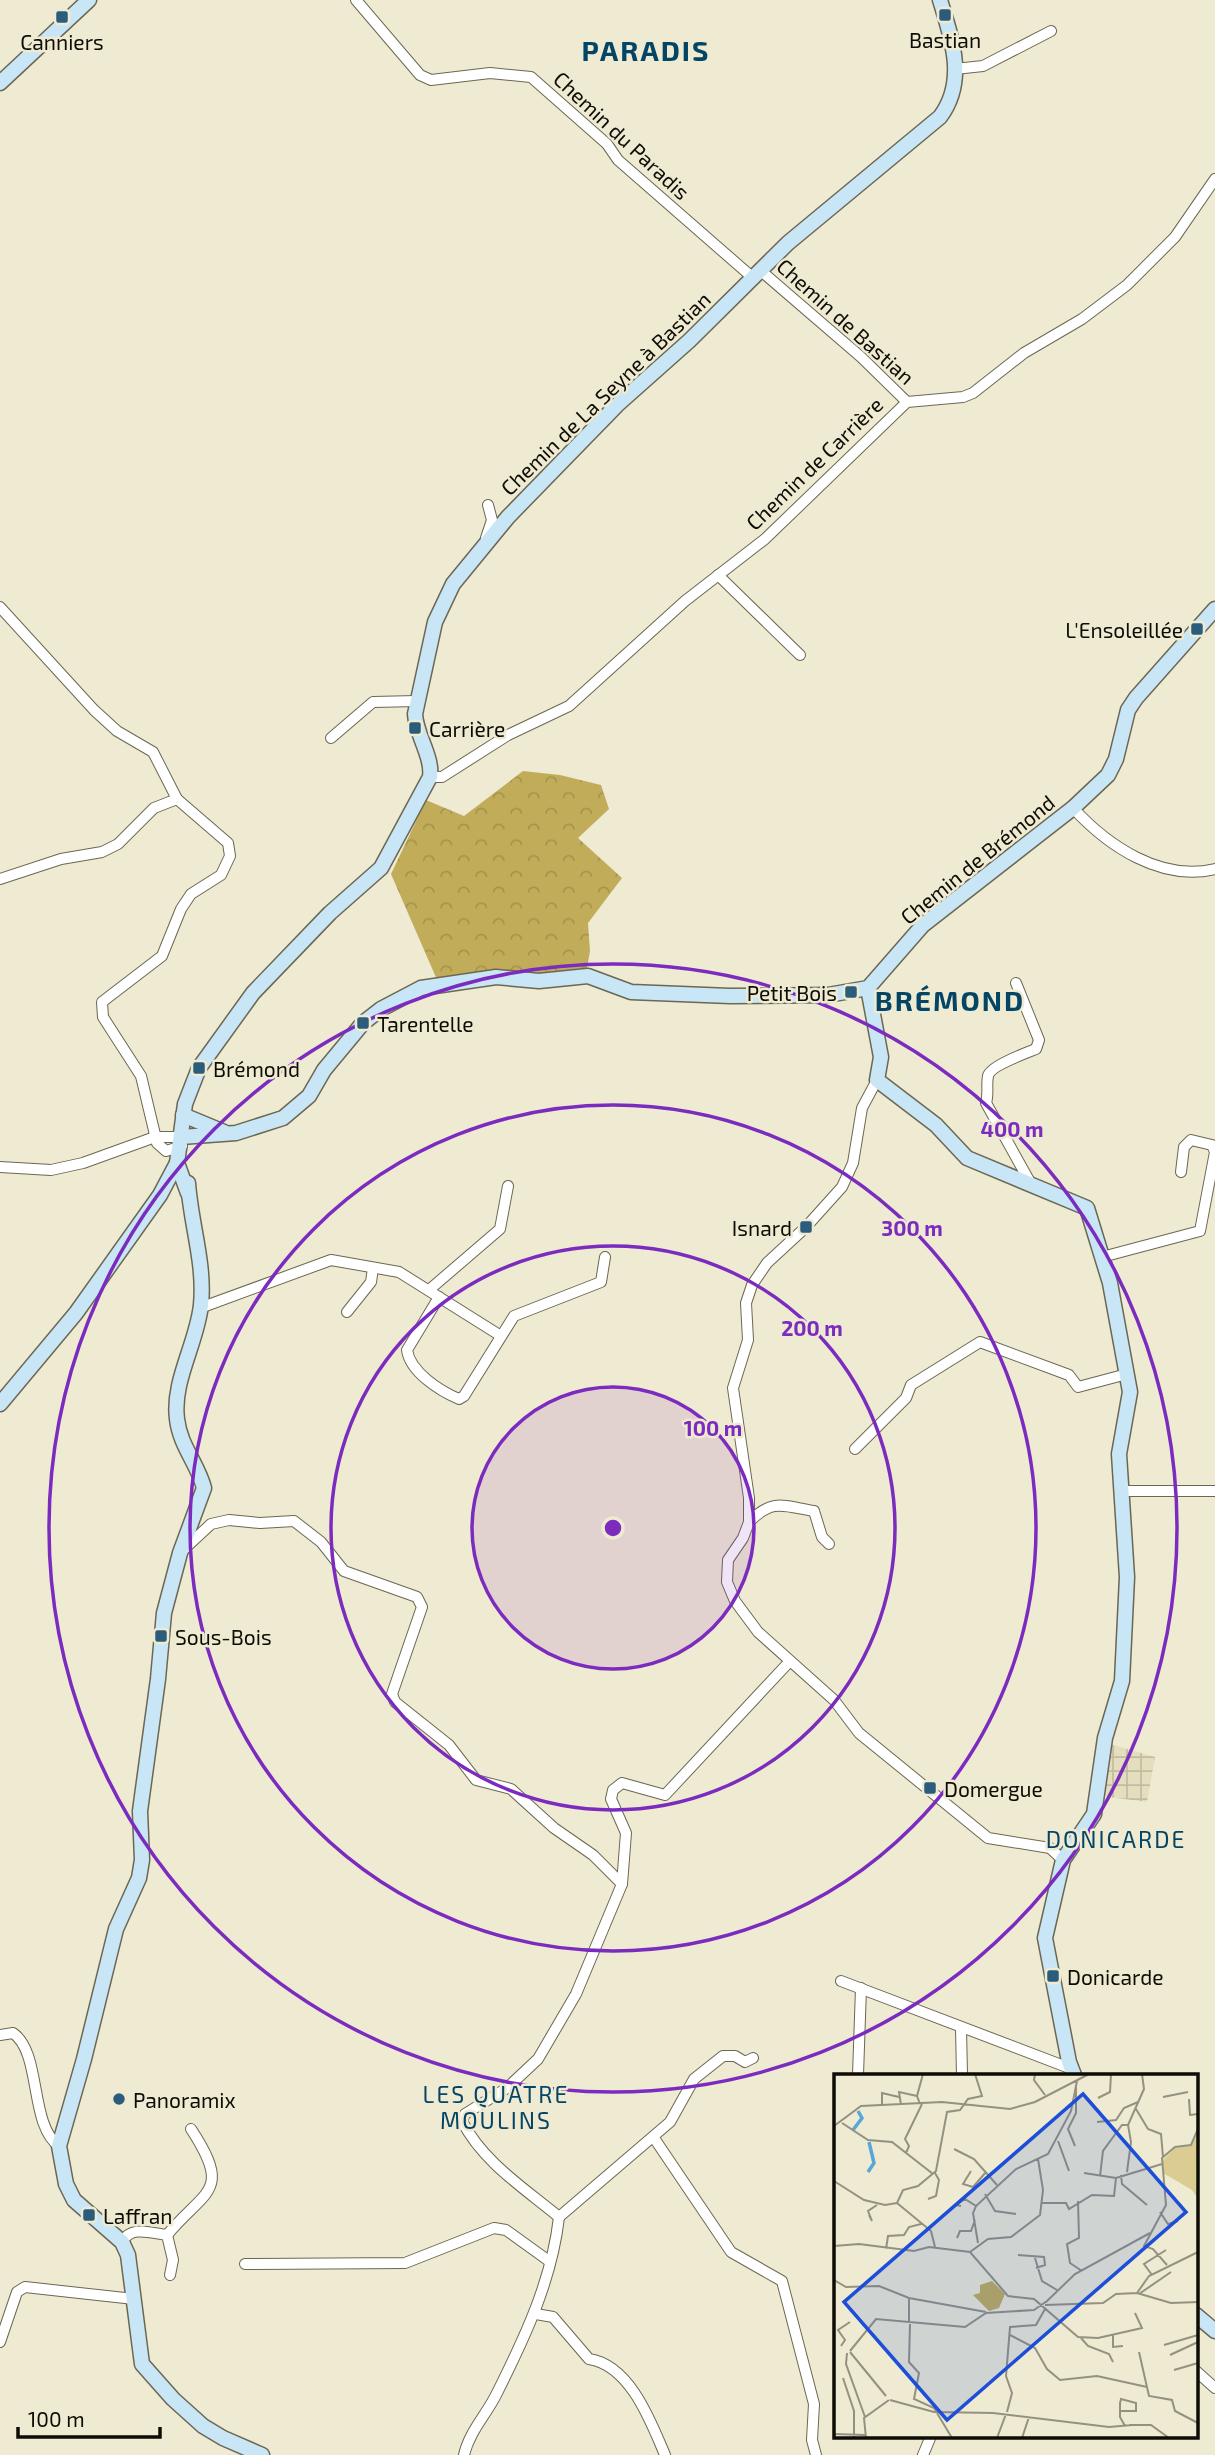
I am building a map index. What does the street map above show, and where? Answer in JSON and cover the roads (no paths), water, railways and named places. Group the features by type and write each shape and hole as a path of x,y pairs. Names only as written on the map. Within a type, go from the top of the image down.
{"street":[{"path":"0,83 79,0"},
{"path":"42,41 89,0"},
{"name":"Chemin du Paradis","path":"356,0 420,75 431,80 490,73 531,77 607,144 618,160 756,273"},
{"name":"Chemin de La Seyne à Bastian","path":"430,777 430,765 415,728 417,701 435,622 453,584 508,517 617,405 689,341 756,273 824,211 940,117 951,99 955,69 953,45 940,0"},
{"path":"955,69 983,66 1051,31"},
{"name":"Chemin de Carrière","path":"430,777 442,777 508,735 569,706 718,575 765,539 907,402 963,397 973,393 1024,353 1082,319 1127,285 1175,237 1215,179"},
{"name":"Chemin de Bastian","path":"756,273 861,357 907,402"},
{"path":"481,548 491,526 488,505 508,517"},
{"path":"718,575 800,655"},
{"path":"0,607 94,710 117,731 153,752 177,799 228,843 230,856 221,875 191,894 162,956 102,1003 103,1017 141,1076 155,1137 181,1157"},
{"name":"Chemin de Brémond","path":"868,988 923,925 1073,808 1113,768 1128,710 1215,609"},
{"path":"331,738 373,702 417,701"},
{"path":"262,2455 222,2438 203,2426 147,2373 139,2354 130,2261 122,2242 74,2200 66,2184 59,2146 88,2047 116,1928 139,1878 142,1860 140,1811 164,1613 180,1553 204,1488 182,1444 176,1406 201,1308 200,1257 181,1157 183,1115 199,1068 235,1016 330,913 381,868 430,777"},
{"path":"0,879 61,859 102,852 118,844 154,808 177,799"},
{"path":"1073,808 1109,842 1127,854 1186,872 1215,869"},
{"path":"0,1404 69,1322 160,1195 181,1157 236,1133 283,1118 300,1105 324,1070 363,1023 381,1009 421,988 496,977 539,981 588,976 631,992 765,998 828,995 868,988 881,1057 877,1080 862,1108 853,1163 842,1186 806,1227 767,1263 751,1285 746,1303 748,1340 733,1388 749,1498 749,1522 743,1538 728,1560 727,1582 747,1620 834,1700 859,1733 984,1835 994,1840 1050,1848 1062,1860"},
{"path":"1016,983 1039,1040 1036,1049 992,1069 988,1076 990,1089 986,1103 1031,1185"},
{"path":"877,1080 936,1125 967,1158 1087,1208 1102,1257 1127,1374 1130,1392 1119,1454 1127,1577 1122,1681 1105,1738 1094,1814 1062,1860 1045,1945 1073,2072"},
{"path":"183,1115 213,1129 236,1133"},
{"path":"0,1167 51,1170 83,1163 155,1137"},
{"path":"1102,1257 1200,1231 1215,1152 1212,1144 1191,1140 1184,1147 1181,1172"},
{"path":"429,1290 500,1229 508,1186"},
{"path":"439,1297 407,1350 415,1369 458,1399 464,1396 514,1316 601,1282 605,1257"},
{"path":"201,1308 331,1260 399,1272 502,1336"},
{"path":"347,1312 371,1282 373,1268"},
{"path":"855,1449 906,1398 911,1385 980,1342 1069,1375 1078,1387 1127,1374"},
{"path":"1120,1491 1215,1491"},
{"path":"749,1522 764,1507 772,1504 814,1511 822,1537 830,1544"},
{"path":"180,1553 211,1524 229,1520 260,1523 294,1521 321,1542 344,1571 417,1597 422,1607 392,1694 396,1702 449,1745 476,1780 510,1789 554,1828 593,1855 622,1884"},
{"path":"559,2217 507,2175 473,2142 462,2121 465,2114 507,2088 538,2059 576,1994 622,1884 626,1833 611,1799 613,1790 622,1783 665,1796 790,1661"},
{"path":"841,1981 1073,2072"},
{"path":"858,2074 861,1989"},
{"path":"961,2028 962,2074"},
{"path":"0,2035 13,2033 23,2045 44,2122 52,2140 59,2146"},
{"path":"464,2455 470,2437 491,2405 536,2314 549,2261 556,2247 559,2217 621,2161 654,2138 670,2122 694,2079 723,2056 736,2056 745,2062 752,2058"},
{"path":"167,2235 207,2196 211,2180 212,2164 191,2129"},
{"path":"654,2138 731,2252 782,2281 814,2404 812,2440 816,2455"},
{"path":"245,2264 330,2266 405,2263 494,2228 506,2230 549,2261"},
{"path":"122,2242 126,2233 133,2231 167,2235"},
{"path":"167,2235 173,2260 170,2275"},
{"path":"0,2342 2,2327 17,2291 25,2287 134,2299"},
{"path":"536,2314 553,2317 589,2359 603,2361 649,2412 665,2455"},
{"path":"1198,2317 1215,2331"},
{"path":"1198,2373 1215,2388"},
{"path":"923,2455 930,2438"}],"place":[{"name":"Bastian","path":"945,15"},
{"name":"Canniers","path":"62,17"},
{"name":"L'Ensoleillée","path":"1197,629"},
{"name":"Carrière","path":"415,728"},
{"name":"Petit Bois","path":"851,992"},
{"name":"Tarentelle","path":"363,1023"},
{"name":"Brémond","path":"199,1068"},
{"name":"Isnard","path":"806,1227"},
{"name":"Sous-Bois","path":"161,1636"},
{"name":"Domergue","path":"930,1788"},
{"name":"Donicarde","path":"1053,1976"},
{"name":"Panoramix","path":"119,2099"},
{"name":"Laffran","path":"89,2215"}],"district":[{"name":"PARADIS","path":"646,50"},
{"name":"BRÉMOND","path":"950,1000"},
{"name":"DONICARDE","path":"1116,1839"},
{"name":"LES QUATRE MOULINS","path":"496,2107"}]}
